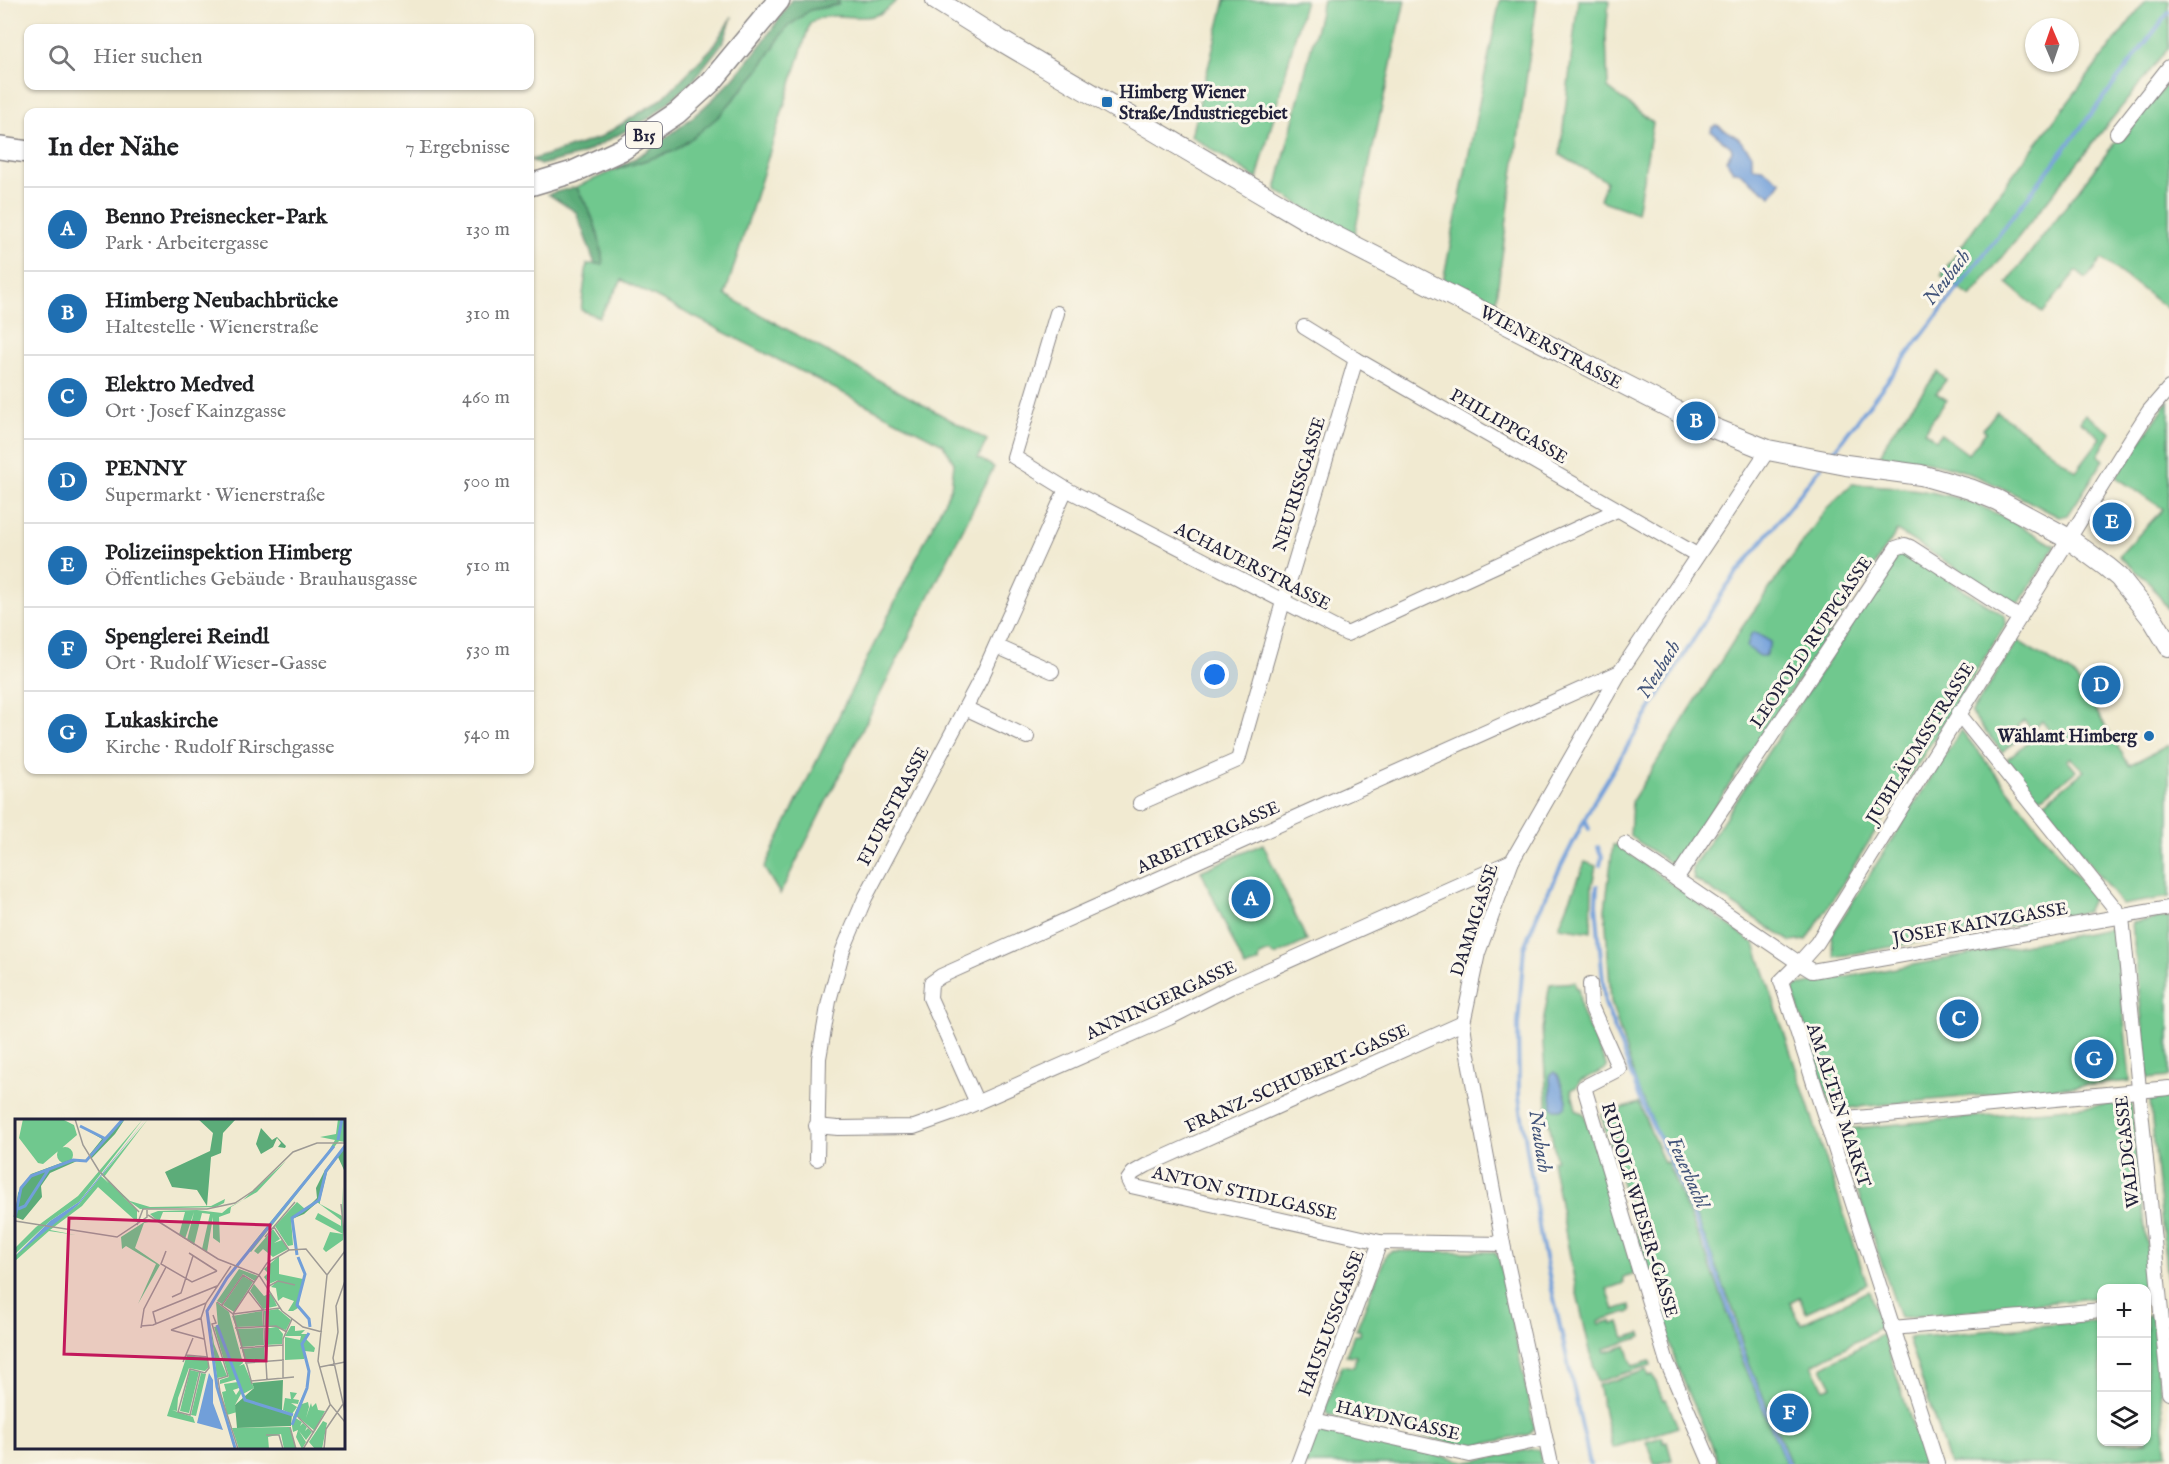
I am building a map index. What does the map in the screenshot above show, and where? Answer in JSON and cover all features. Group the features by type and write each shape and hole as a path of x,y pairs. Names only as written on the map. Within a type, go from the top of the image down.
{"main road":[{"name":"B15","path":"736,50 758,0"},
{"name":"B15","path":"534,184 573,172 632,143 677,113 711,81 778,0"},
{"path":"0,148 24,151"}],"street":[{"name":"WIENERSTRASSE","path":"936,0 999,40 1327,232 1695,421 1767,450 1846,465 1921,475 1970,489 1997,500 2069,539 2119,577 2154,621 2169,646"},
{"path":"2117,133 2169,67"},
{"name":"ACHAUERSTRASSE","path":"1057,313 1014,457 1066,489 1347,634 1617,510"},
{"name":"PHILIPPGASSE","path":"1304,327 1697,555"},
{"name":"NEURISSGASSE","path":"1140,803 1238,760 1356,359"},
{"name":"JUBILÄUMSSTRASSE","path":"1799,963 1817,943 1958,713 2149,411 2169,388"},
{"name":"DAMMGASSE","path":"1551,1464 1503,1244 1463,1023 1478,953 1512,861 1620,672 1767,450"},
{"name":"FLURSTRASSE","path":"817,1159 819,1058 829,1001 843,950 865,898 996,646 1066,489"},
{"name":"LEOPOLD RUPPGASSE","path":"1676,879 1896,548 1905,545 1910,547 2020,618"},
{"path":"996,646 1052,671"},
{"name":"ARBEITERGASSE","path":"977,1103 930,998 931,983 941,976 1620,672"},
{"path":"965,708 1027,736"},
{"path":"1958,713 2122,917"},
{"path":"1625,844 1799,963"},
{"name":"ANNINGERGASSE","path":"816,1126 914,1127 951,1114 1512,861"},
{"name":"JOSEF KAINZGASSE","path":"1799,963 1812,971 2169,908"},
{"name":"WALDGASSE","path":"2122,917 2169,1393"},
{"name":"AM ALTEN MARKT","path":"1799,963 1781,981 1937,1464"},
{"name":"RUDOLF WIESER-GASSE","path":"1590,984 1591,1006 1619,1069 1584,1087 1667,1362 1711,1464"},
{"name":"FRANZ-SCHUBERT-GASSE","path":"1146,1165 1463,1023"},
{"path":"1826,1120 2169,1088"},
{"name":"ANTON STIDLGASSE","path":"1146,1165 1133,1173 1128,1180 1131,1186 1380,1242"},
{"name":"HAUSLUSSGASSE","path":"1298,1464 1380,1242 1503,1244"},
{"path":"1892,1328 2097,1310"},
{"name":"HAYDNGASSE","path":"1314,1420 1469,1455 1545,1439"}],"green space":[{"path":"791,0 838,0 839,4 810,10 786,28 758,71 719,116 696,135 674,151 615,170 669,136 715,97 755,53"},
{"path":"838,0 897,0 885,11 874,16 827,16 810,23 725,295 987,440 978,458 994,467 780,894 764,868 951,488 954,463 943,444 622,280 599,317 581,310 587,264 603,264 594,223 576,187 615,170 674,151 719,116 758,71 786,28 810,10 838,5"},
{"path":"1225,0 1305,0 1257,179 1191,136"},
{"path":"1323,0 1405,0 1354,236 1276,190"},
{"path":"1500,0 1537,0 1495,307 1443,281"},
{"path":"1578,0 1609,0 1606,35 1608,88 1653,123 1637,213 1600,200 1606,181 1560,155"},
{"path":"2146,0 2169,0 2169,47 1971,297 1941,275 2001,190"},
{"path":"732,17 724,41 691,83 650,118 580,155 540,165 534,162 534,159 599,138 662,99 712,48"},
{"path":"2169,81 2169,310 2102,259 2086,279 2076,271 2043,313 2007,283 2120,136 2123,139"},
{"path":"576,187 594,224 603,264 595,264 576,212 548,194"},
{"path":"1938,372 1946,380 1936,393 1947,400 1924,431 1936,440 1941,434 1968,454 1986,432 1983,429 1997,411 2076,471 2101,438 2080,421 2085,414 2111,433 2098,455 2104,460 2068,515 2059,517 1963,471 1943,465 1880,455 1892,432"},
{"path":"2169,400 2169,611 2151,584 2119,556 2163,509 2116,477"},
{"path":"1852,484 1885,486 1949,496 2000,515 2055,546 2020,602 2012,603 1897,531 1679,861 1670,863 1630,836 1632,801 1743,626 1827,508"},
{"path":"1905,552 2005,616 2006,624 1807,940 1791,942 1694,879 1692,868 1898,554"},
{"path":"2018,641 2075,676 2129,765 2169,745 2169,897 2122,905 2043,804 2084,771 2071,758 2067,760 2076,771 2044,796 2037,798 2007,759 2044,732 2048,737 2052,734 2042,721 2032,729 2024,721 2018,726 2025,735 2002,752 1971,713"},
{"path":"1961,730 2093,897 2086,912 1835,957 1831,936"},
{"path":"1263,844 1307,941 1275,956 1269,952 1260,956 1259,962 1245,968 1201,871"},
{"path":"1613,845 1617,845 1755,944 1867,1284 1806,1312 1799,1297 1790,1302 1801,1324 1869,1291 1881,1328 1812,1365 1824,1389 1832,1386 1822,1367 1883,1334 1925,1464 1791,1464 1743,1347 1736,1317 1698,1221 1638,1089 1611,1002 1605,910"},
{"path":"1585,862 1596,866 1592,885 1591,932 1559,927"},
{"path":"2169,917 2169,1077 2148,1079 2132,923"},
{"path":"2115,928 2130,1081 1837,1109 1830,1105 1793,992 1797,986"},
{"path":"1575,982 1582,1014 1607,1067 1580,1081 1577,1087 1571,1089 1576,1109 1585,1116 1634,1272 1623,1278 1624,1283 1607,1289 1614,1310 1630,1305 1631,1311 1598,1321 1599,1324 1611,1321 1612,1325 1619,1322 1624,1338 1641,1333 1642,1337 1604,1349 1605,1352 1626,1346 1633,1366 1650,1361 1651,1365 1597,1382 1576,1289 1552,1161 1556,1160 1548,1116 1542,1029 1550,984"},
{"path":"2169,1098 2169,1290 2168,1290 2150,1100"},
{"path":"2131,1102 2152,1292 2151,1284 2097,1284 2097,1297 1900,1318 1837,1130"},
{"path":"1639,1103 1664,1163 1667,1162 1706,1255 1730,1319 1737,1348 1786,1464 1720,1464 1677,1366 1601,1115"},
{"path":"1391,1251 1494,1252 1499,1257 1534,1427 1530,1434 1470,1447 1329,1415 1325,1409 1342,1365 1354,1367 1356,1356 1346,1355 1354,1335 1360,1335 1360,1330 1356,1330 1386,1255"},
{"path":"2152,1315 2167,1454 2074,1464 1949,1464 1908,1338 2097,1320 2097,1446 2151,1446"},
{"path":"1647,1370 1649,1376 1653,1375 1663,1400 1666,1399 1678,1427 1612,1448 1598,1385"},
{"path":"1323,1429 1468,1462 1533,1449 1539,1450 1542,1464 1304,1464 1316,1433"},
{"path":"1662,1437 1664,1443 1667,1442 1672,1460 1655,1464 1646,1442"}],"water":[{"path":"1717,125 1738,138 1752,154 1752,167 1762,168 1781,182 1771,196 1737,171 1733,171 1726,160 1732,151 1731,147 1711,131 1712,127"},
{"path":"1754,632 1771,642 1765,656 1760,656 1747,647 1751,634"},
{"path":"1554,1072 1558,1075 1567,1100 1563,1109 1552,1107 1550,1078"}],"waterway":[{"name":"Neubach","path":"1830,456 2169,12"},
{"name":"Neubach","path":"1590,1464 1541,1239 1519,1097 1518,1025 1524,947 1539,910 1594,801 1659,695 1726,587 1821,467"},
{"path":"1585,819 1589,829"},
{"path":"1598,847 1602,857 1600,865"},
{"name":"Feuerbachl","path":"1597,886 1596,904 1605,1003 1640,1098 1673,1167 1708,1251 1733,1319 1740,1347 1788,1464"}],"place":[{"name":"Himberg Wiener Straße/Industriegebiet","path":"1107,102"},
{"name":"Himberg Neubachbrücke","path":"1696,421"},
{"name":"Polizeiinspektion Himberg","path":"2112,522"},
{"name":"PENNY","path":"2101,685"},
{"name":"Wählamt Himberg","path":"2149,736"},
{"name":"Benno Preisnecker-Park","path":"1251,899"},
{"name":"Elektro Medved","path":"1959,1019"},
{"name":"Lukaskirche","path":"2094,1059"},
{"name":"Spenglerei Reindl","path":"1789,1413"}]}
